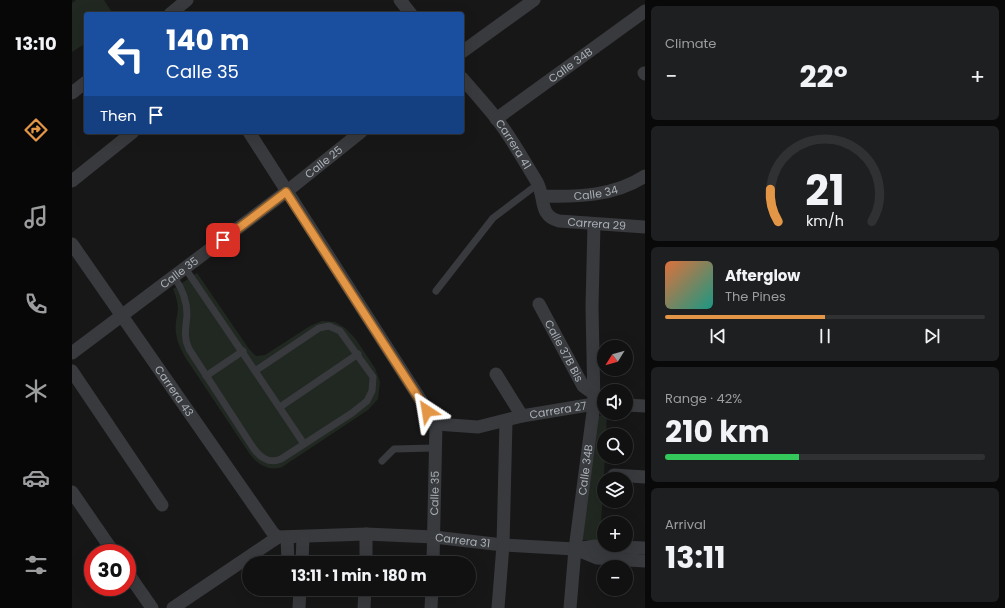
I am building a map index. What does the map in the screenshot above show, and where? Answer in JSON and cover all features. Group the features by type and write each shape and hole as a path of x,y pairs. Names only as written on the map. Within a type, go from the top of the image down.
{"street":[{"path":"174,12 187,0"},
{"path":"400,0 409,12"},
{"path":"464,51 534,0"},
{"name":"Calle 34B","path":"496,118 645,11"},
{"name":"Carrera 41","path":"464,80 496,118 538,184 545,213 550,218"},
{"path":"72,93 84,84"},
{"path":"72,181 130,134"},
{"path":"250,134 436,424"},
{"name":"Calle 25","path":"286,192 358,134"},
{"name":"Calle 34","path":"542,196 573,197 604,193 634,183 645,176"},
{"name":"Calle 35","path":"72,353 286,192"},
{"name":"Carrera 29","path":"550,218 559,221 645,227"},
{"name":"Calle 34B","path":"570,608 575,549 597,401 592,307 594,224"},
{"name":"Carrera 43","path":"72,244 273,533 282,537"},
{"name":"Calle 37B Bis","path":"539,304 580,381 597,401"},
{"path":"72,371 162,505"},
{"path":"496,374 522,416"},
{"name":"Carrera 27","path":"436,424 478,426 597,401"},
{"path":"633,405 645,406"},
{"path":"498,608 503,545 506,421"},
{"name":"Calle 35","path":"433,556 434,448 436,424"},
{"path":"633,477 645,477"},
{"path":"72,492 108,544"},
{"path":"366,534 366,556"},
{"name":"Carrera 31","path":"282,537 366,534 434,537 503,545 575,549 597,558 645,561"},
{"path":"173,608 282,537 286,556"},
{"path":"302,556 303,537"},
{"path":"575,549 595,546 645,548"},
{"path":"136,585 152,608"},
{"path":"364,608 365,596"},
{"path":"431,608 432,596"}],"lane":[{"path":"436,291 493,218 538,184"},
{"path":"185,268 243,351 304,444"},
{"path":"174,277 182,291 186,303 186,342 206,376 254,449 263,458 271,461 278,460 347,416 370,397 374,385 373,377 358,354 338,329 331,326 323,326 255,371"},
{"path":"206,376 243,351"},
{"path":"280,407 358,354"},
{"path":"382,462 394,448 434,448"}],"shaded area":[{"path":"76,0 104,0 112,12 84,12 84,44 72,52 72,3"},
{"path":"197,273 249,349 256,356 265,355 310,326 322,321 335,322 345,328 355,338 375,368 380,382 378,399 368,410 282,467 272,468 263,466 249,453 185,357 178,342 176,327 178,308 173,289"},
{"path":"597,416 597,420 607,420 606,428 597,428 597,464 605,464 604,472 597,472 597,508 602,508 601,516 597,516 597,540 581,540"}],"route":[{"path":"223,240 286,192 427,411"}]}
